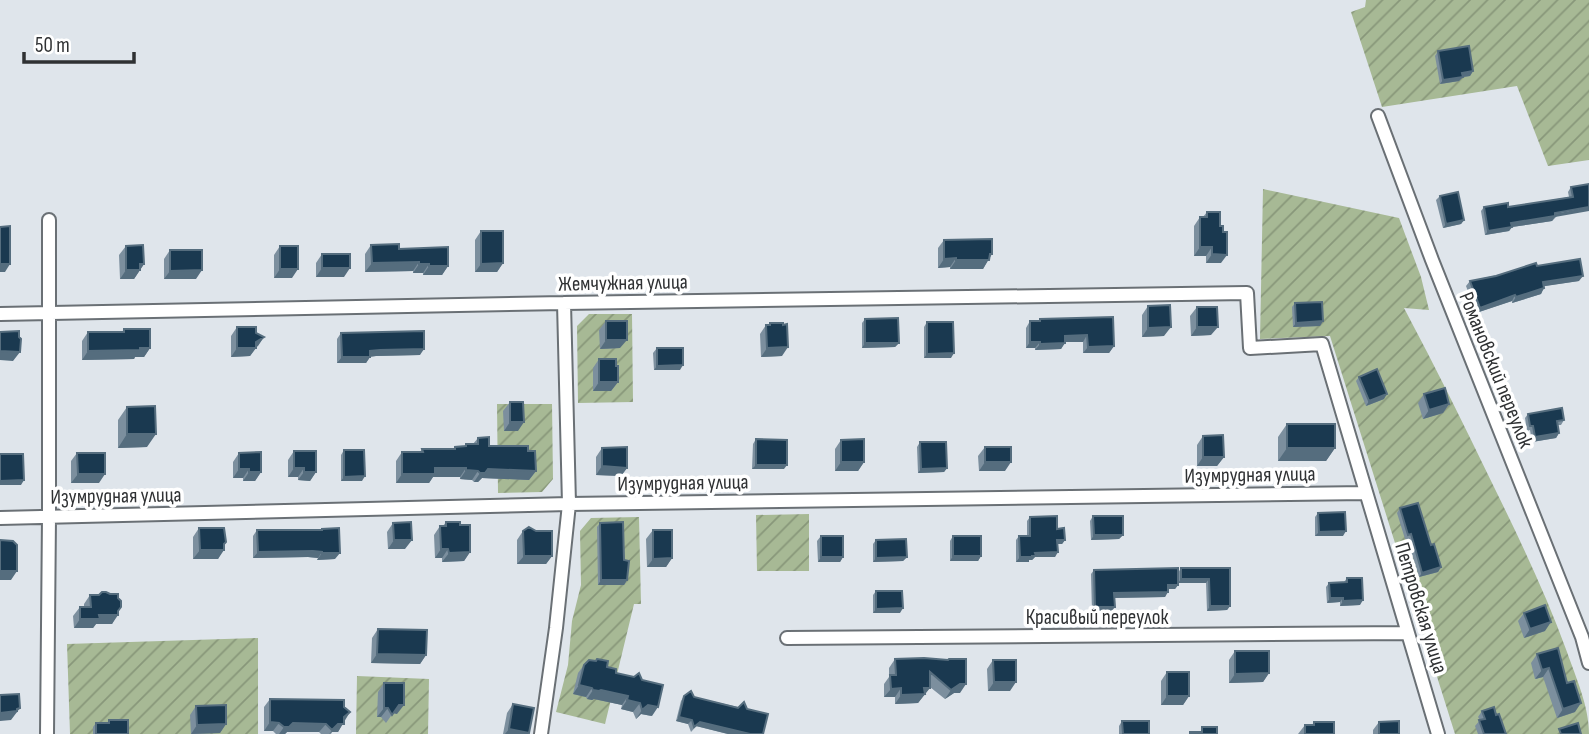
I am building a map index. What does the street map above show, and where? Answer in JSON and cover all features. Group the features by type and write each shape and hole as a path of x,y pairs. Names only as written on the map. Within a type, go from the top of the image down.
{"street":[{"name":"Романовский переулок","path":"1378,116 1432,260 1585,636"},
{"path":"47,734 49,220"},
{"name":"Жемчужная улица","path":"0,314 1247,293"},
{"name":"Петровская улица","path":"1247,293 1250,348 1322,344 1438,734"},
{"path":"541,734 569,504 564,303"},
{"name":"Изумрудная улица","path":"0,518 569,504 1366,493"},
{"name":"Красивый переулок","path":"787,638 1408,633"},
{"path":"1585,636 1589,663"}],"green space":[{"path":"1366,0 1589,0 1589,160 1548,166 1517,86 1382,107 1351,12 1365,7"},
{"path":"1263,189 1399,218 1421,277 1429,310 1404,308 1471,440 1541,588 1581,692 1589,734 1455,734 1330,336 1260,339"},
{"path":"589,314 632,314 633,402 578,403 577,326"},
{"path":"497,404 552,404 553,479 542,492 498,493"},
{"path":"809,514 809,571 757,571 756,515"},
{"path":"639,517 641,604 634,604 605,724 556,712 568,665 572,621 581,585 580,531 591,518"},
{"path":"258,638 258,734 70,734 67,644"},
{"path":"357,676 429,679 428,734 356,734"}],"building":[{"path":"1469,46 1473,71 1462,73 1463,77 1443,80 1438,51"},
{"path":"1589,184 1589,207 1511,223 1512,227 1488,231 1484,207 1508,203 1508,207 1573,197 1571,187"},
{"path":"1458,192 1464,220 1446,224 1440,196"},
{"path":"1207,212 1220,212 1220,226 1223,226 1223,232 1227,232 1227,255 1212,254 1212,247 1200,247 1200,217 1207,217"},
{"path":"10,226 10,264 0,264 0,227"},
{"path":"481,231 503,231 503,263 481,264"},
{"path":"992,239 992,254 989,260 944,259 944,240"},
{"path":"399,244 399,249 448,247 448,266 429,266 419,262 372,263 371,245"},
{"path":"143,245 144,264 140,264 140,270 126,270 126,246"},
{"path":"280,246 298,246 298,269 280,269"},
{"path":"170,250 202,250 202,270 170,271"},
{"path":"322,254 350,254 350,268 322,268"},
{"path":"1580,259 1583,276 1543,282 1544,288 1480,308 1470,281 1536,263 1537,266"},
{"path":"1322,302 1323,321 1296,323 1295,303"},
{"path":"1170,305 1171,327 1148,328 1148,306"},
{"path":"1197,307 1217,307 1218,327 1197,327"},
{"path":"1113,317 1114,346 1088,347 1087,335 1065,336 1065,343 1030,342 1030,321"},
{"path":"898,318 899,343 865,343 865,319"},
{"path":"606,321 627,321 627,340 606,340"},
{"path":"927,322 953,322 954,353 927,354"},
{"path":"787,324 788,347 767,348 766,325"},
{"path":"237,327 256,327 256,333 264,337 256,342 256,348 237,348"},
{"path":"124,329 150,329 150,348 88,351 88,332 124,332"},
{"path":"19,331 20,352 0,351 0,332"},
{"path":"424,331 424,349 380,350 370,351 370,357 342,357 341,333"},
{"path":"657,348 683,348 683,365 657,366"},
{"path":"599,359 616,359 618,382 599,382"},
{"path":"1377,369 1387,394 1369,401 1359,377"},
{"path":"1445,388 1449,404 1429,410 1424,394"},
{"path":"510,402 523,402 524,422 510,422"},
{"path":"155,406 156,434 127,434 127,407"},
{"path":"1562,408 1564,420 1557,421 1559,433 1535,437 1528,414"},
{"path":"1287,424 1335,424 1335,448 1287,448"},
{"path":"1223,435 1224,457 1203,457 1203,436"},
{"path":"489,437 489,446 528,446 528,451 535,451 536,471 488,469 485,473 480,473 466,468 435,468 435,474 402,474 402,452 455,449 466,444 478,444 478,438"},
{"path":"756,439 787,440 787,465 756,465"},
{"path":"864,439 864,462 841,462 841,440"},
{"path":"920,442 946,442 947,468 921,469"},
{"path":"627,447 627,468 602,466 602,448"},
{"path":"985,447 1011,447 1011,462 985,462"},
{"path":"344,450 364,450 365,476 344,477"},
{"path":"294,451 316,451 316,472 304,472 304,468 294,468"},
{"path":"261,452 261,472 239,469 239,453"},
{"path":"77,453 105,453 105,474 78,474"},
{"path":"0,454 23,454 24,480 0,481"},
{"path":"1418,503 1441,567 1422,573 1400,508"},
{"path":"1345,512 1346,531 1319,532 1318,513"},
{"path":"1057,516 1057,529 1064,528 1065,540 1057,540 1058,552 1020,557 1019,536 1030,536 1030,517"},
{"path":"1093,516 1123,516 1123,535 1094,535"},
{"path":"411,522 412,540 394,540 393,523"},
{"path":"446,522 470,525 470,552 449,553 448,549 441,549 440,526 446,526"},
{"path":"623,522 624,560 629,561 627,580 601,580 600,523"},
{"path":"529,527 536,531 552,531 552,556 524,556 523,531"},
{"path":"199,528 224,528 224,550 200,550"},
{"path":"339,528 340,553 258,552 257,530"},
{"path":"653,530 672,530 672,558 653,559"},
{"path":"821,536 843,536 843,557 821,557"},
{"path":"953,536 981,536 981,556 953,556"},
{"path":"906,539 907,557 876,558 876,540"},
{"path":"0,540 13,541 17,545 17,571 0,571"},
{"path":"1178,568 1178,585 1168,585 1168,592 1114,593 1115,607 1095,607 1094,570"},
{"path":"1181,568 1230,568 1230,606 1210,606 1209,579 1181,579"},
{"path":"1347,578 1362,578 1363,600 1343,601 1343,598 1330,598 1329,583 1347,582"},
{"path":"876,591 902,591 903,608 876,609"},
{"path":"102,592 118,594 121,607 118,615 80,619 80,607 91,607 90,595 99,595"},
{"path":"1545,605 1551,622 1530,629 1524,613"},
{"path":"378,629 427,630 426,655 377,654"},
{"path":"1558,648 1567,683 1574,681 1581,703 1563,709 1549,668 1542,670 1537,654"},
{"path":"1235,651 1269,651 1269,673 1235,674"},
{"path":"895,659 966,659 966,684 960,684 951,690 930,672 930,688 924,688 925,694 901,695 901,688 891,689 890,675 896,675"},
{"path":"589,660 608,661 607,667 616,669 616,673 634,677 639,673 642,680 663,685 658,707 648,705 642,710 640,703 627,700 628,696 579,685 584,665"},
{"path":"993,660 1016,660 1016,682 994,682"},
{"path":"1167,672 1189,672 1189,696 1167,696"},
{"path":"384,683 404,683 404,705 399,705 392,715 388,708 384,708"},
{"path":"691,691 694,697 738,708 744,702 747,709 768,714 763,734 750,734 700,722 694,727 692,720 679,717 684,696"},
{"path":"19,694 20,708 17,711 0,713 0,695"},
{"path":"270,699 344,700 344,707 350,712 344,717 344,724 338,724 332,730 326,724 293,723 284,727 270,722"},
{"path":"513,704 534,708 529,733 509,729"},
{"path":"226,705 226,724 197,725 196,706"},
{"path":"1494,707 1506,734 1484,734 1479,720 1485,719 1482,711"},
{"path":"109,720 128,720 128,734 96,734 96,723 109,723"},
{"path":"1122,721 1149,721 1149,734 1123,734"},
{"path":"1399,721 1399,734 1379,734 1379,722"},
{"path":"1314,722 1334,722 1334,734 1305,734 1305,725 1314,725"},
{"path":"1578,723 1581,734 1561,734 1559,729"},
{"path":"1202,727 1217,727 1217,734 1190,734 1202,732"}]}
